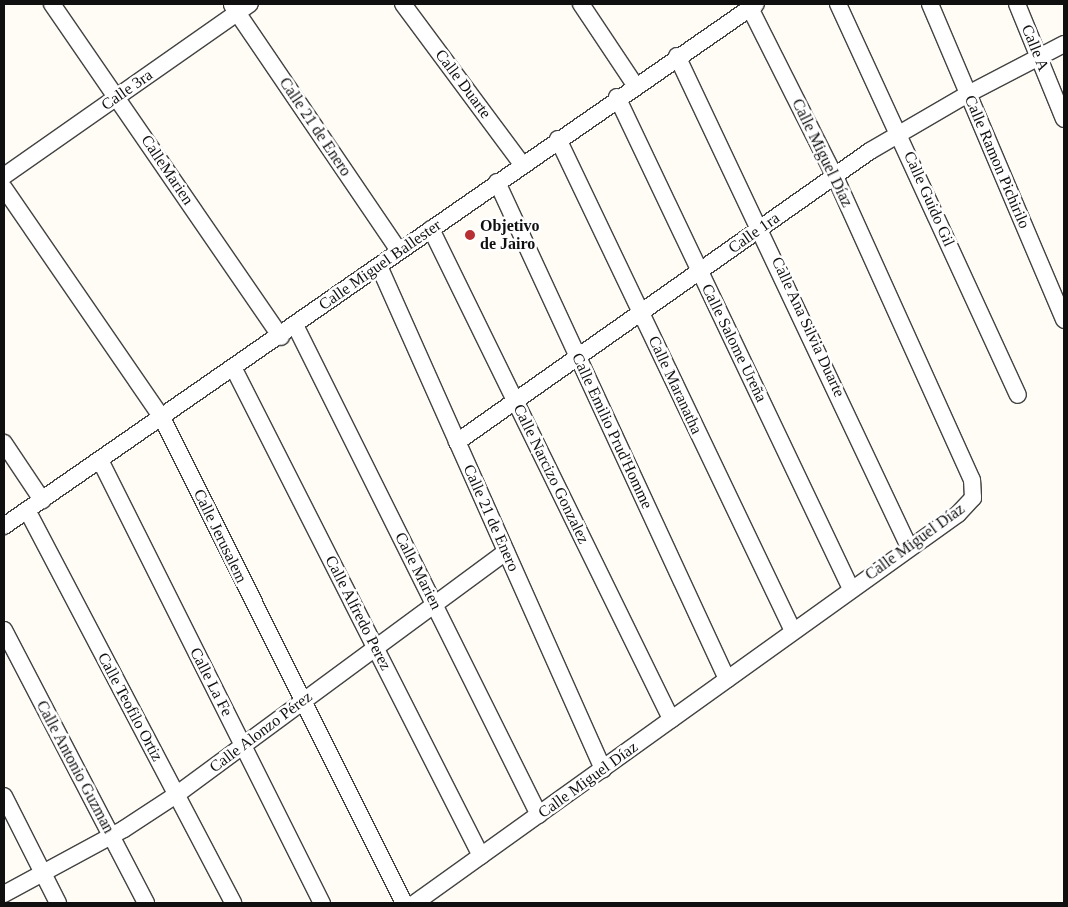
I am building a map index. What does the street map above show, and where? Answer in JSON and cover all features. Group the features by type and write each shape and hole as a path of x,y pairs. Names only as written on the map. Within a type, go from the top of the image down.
{"street":[{"name":"CalleMarien","path":"52,4 281,336"},
{"name":"Calle Duarte","path":"403,4 522,164"},
{"path":"581,4 635,85"},
{"name":"Calle Guido Gil","path":"838,4 901,133 1018,395"},
{"name":"Calle Ramon Pichirilo","path":"930,4 1064,320"},
{"name":"Calle A","path":"1018,4 1064,119"},
{"name":"Calle Miguel Ballester","path":"4,526 296,327 522,164 752,5"},
{"name":"Calle Miguel Díaz","path":"415,903 958,514 973,498 972,480 835,177 752,5"},
{"name":"Calle 3ra","path":"4,176 117,97 240,7"},
{"name":"Calle 21 de Enero","path":"240,7 399,251"},
{"name":"Calle 1ra","path":"457,442 579,359 761,228 901,133 968,94 1064,44"},
{"name":"Calle Ana Silvia Duarte","path":"677,56 761,228 910,547"},
{"name":"Calle Salome Ureña","path":"617,97 851,589"},
{"name":"Calle Maranatha","path":"558,139 793,631"},
{"name":"Calle Emilio Prud'Homme","path":"497,182 727,679"},
{"name":"Calle Jerusalem","path":"4,188 162,418 302,702 404,903"},
{"name":"Calle Narcizo Gonzalez","path":"431,229 671,719"},
{"name":"Calle 21 de Enero","path":"379,266 603,769"},
{"name":"Calle Marien","path":"296,327 539,815"},
{"name":"Calle Alfredo Perez","path":"234,369 481,856"},
{"path":"4,443 42,500"},
{"name":"Calle La Fe","path":"100,460 322,903"},
{"name":"Calle Teofilo Ortiz","path":"27,510 233,903"},
{"name":"Calle Alonzo Pérez","path":"4,894 111,836 176,795 506,552"},
{"name":"Calle Antonio Guzman","path":"4,630 146,903"},
{"path":"4,796 58,903"}],"place":[{"name":"Objetivo de Jairo","path":"470,235"}]}
